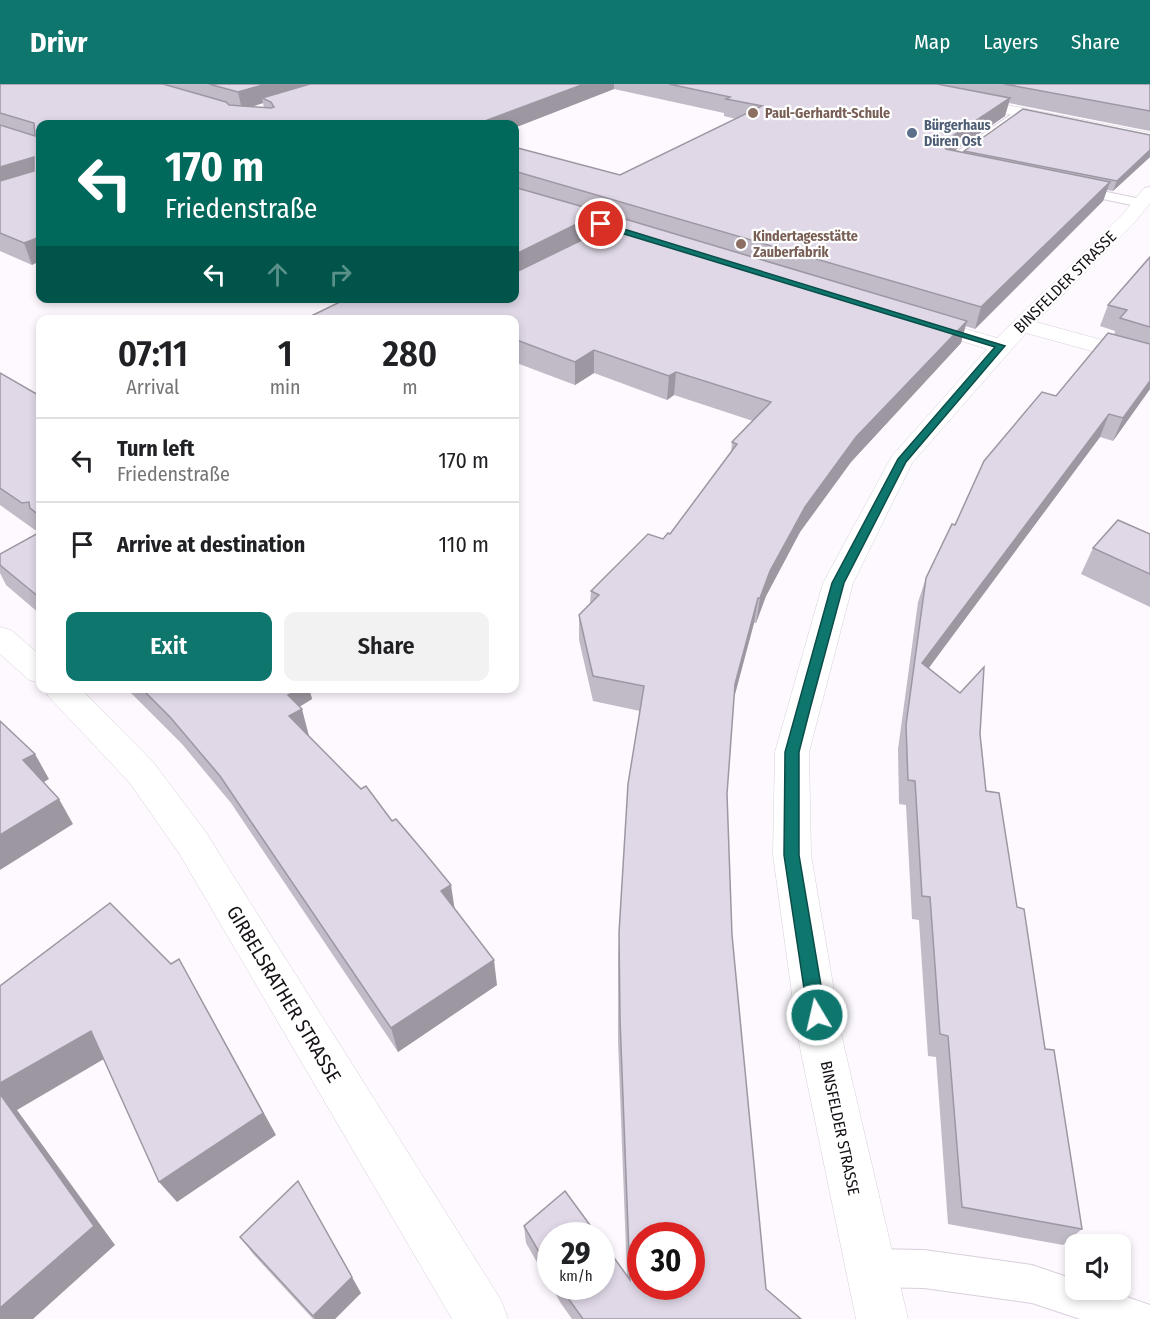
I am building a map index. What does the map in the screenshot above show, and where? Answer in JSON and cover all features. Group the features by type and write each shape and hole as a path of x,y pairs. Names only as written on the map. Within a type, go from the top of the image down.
{"street":[{"path":"880,84 1150,138"},
{"name":"BINSFELDER STRASSE","path":"882,1319 820,1038 792,855 792,752 838,583 901,461 1011,335 1146,198"},
{"path":"519,200 668,245"},
{"path":"603,241 622,231"},
{"path":"898,314 1150,360"},
{"path":"0,637 36,668"},
{"name":"GIRBELSRATHER STRASSE","path":"65,693 141,772 192,842 482,1319"}],"lane":[{"path":"968,168 946,164 1019,112"},
{"path":"1065,188 1146,198"},
{"path":"871,1268 924,1269 1032,1284 1137,1319"}],"building":[{"path":"0,84 163,84 226,102 229,105 271,108 274,107 271,102 262,98 310,84 584,84 488,120 36,120 36,238 24,243 0,233 0,181 34,171 34,157 0,167 0,125 35,136 34,123 0,113"},
{"path":"209,84 266,84 238,92"},
{"path":"669,84 937,84 1010,98 945,141 946,149 1110,182 981,307 519,172 519,148 620,175 762,106 726,99 730,97"},
{"path":"1004,84 1150,84 1150,111"},
{"path":"1023,109 1150,135 1150,150 1117,181 964,151"},
{"path":"519,188 601,212 519,253"},
{"path":"625,219 967,321 856,437 805,507 758,598 735,684 727,794 732,935 766,1289 801,1319 583,1319 569,1300 615,1300 615,1259 627,1276 627,1300 705,1300 705,1222 628,1222 619,933 628,784 644,686 593,676 579,615 599,595 591,591 648,534 663,539 668,533 670,534 737,444 732,442 771,402 676,372 669,376 594,350 575,362 519,341 519,315 313,315 338,303 519,303 519,271"},
{"path":"1150,257 1150,327 1120,318 1127,310 1108,305"},
{"path":"1108,333 1150,344 1150,381 1123,418 1109,414 922,663 960,693 984,667 980,734 986,791 999,793 1017,907 1024,909 1045,1049 1054,1050 1082,1229 962,1207 948,1036 940,1034 930,897 922,896 915,781 908,780 906,725 926,578 952,524 955,525 984,461 1042,392 1056,396"},
{"path":"0,373 36,394 36,513 30,508 29,502 22,503 0,488"},
{"path":"1118,520 1150,534 1150,574 1093,548"},
{"path":"36,534 36,595 0,565 0,554"},
{"path":"146,693 293,693 288,695 302,709 289,716 361,789 366,786 392,821 396,819 424,852 451,885 441,891 494,960 391,1028 220,776 170,717"},
{"path":"0,721 35,754 23,760 59,799 0,835"},
{"path":"110,903 171,964 179,959 263,1113 159,1182 91,1031 0,1083 0,986"},
{"path":"0,1094 94,1226 0,1308"},
{"path":"298,1181 352,1277 313,1316 240,1237"},
{"path":"565,1191 588,1222 537,1222 537,1248 524,1226"}],"place":[{"name":"Paul-Gerhardt-Schule","path":"753,113"},
{"name":"Bürgerhaus Düren Ost","path":"912,133"},
{"name":"Kindertagesstätte Zauberfabrik","path":"741,244"}],"route":[{"path":"601,224 1001,346 901,461 838,583 803,709 792,752 792,855 817,1015"}]}
